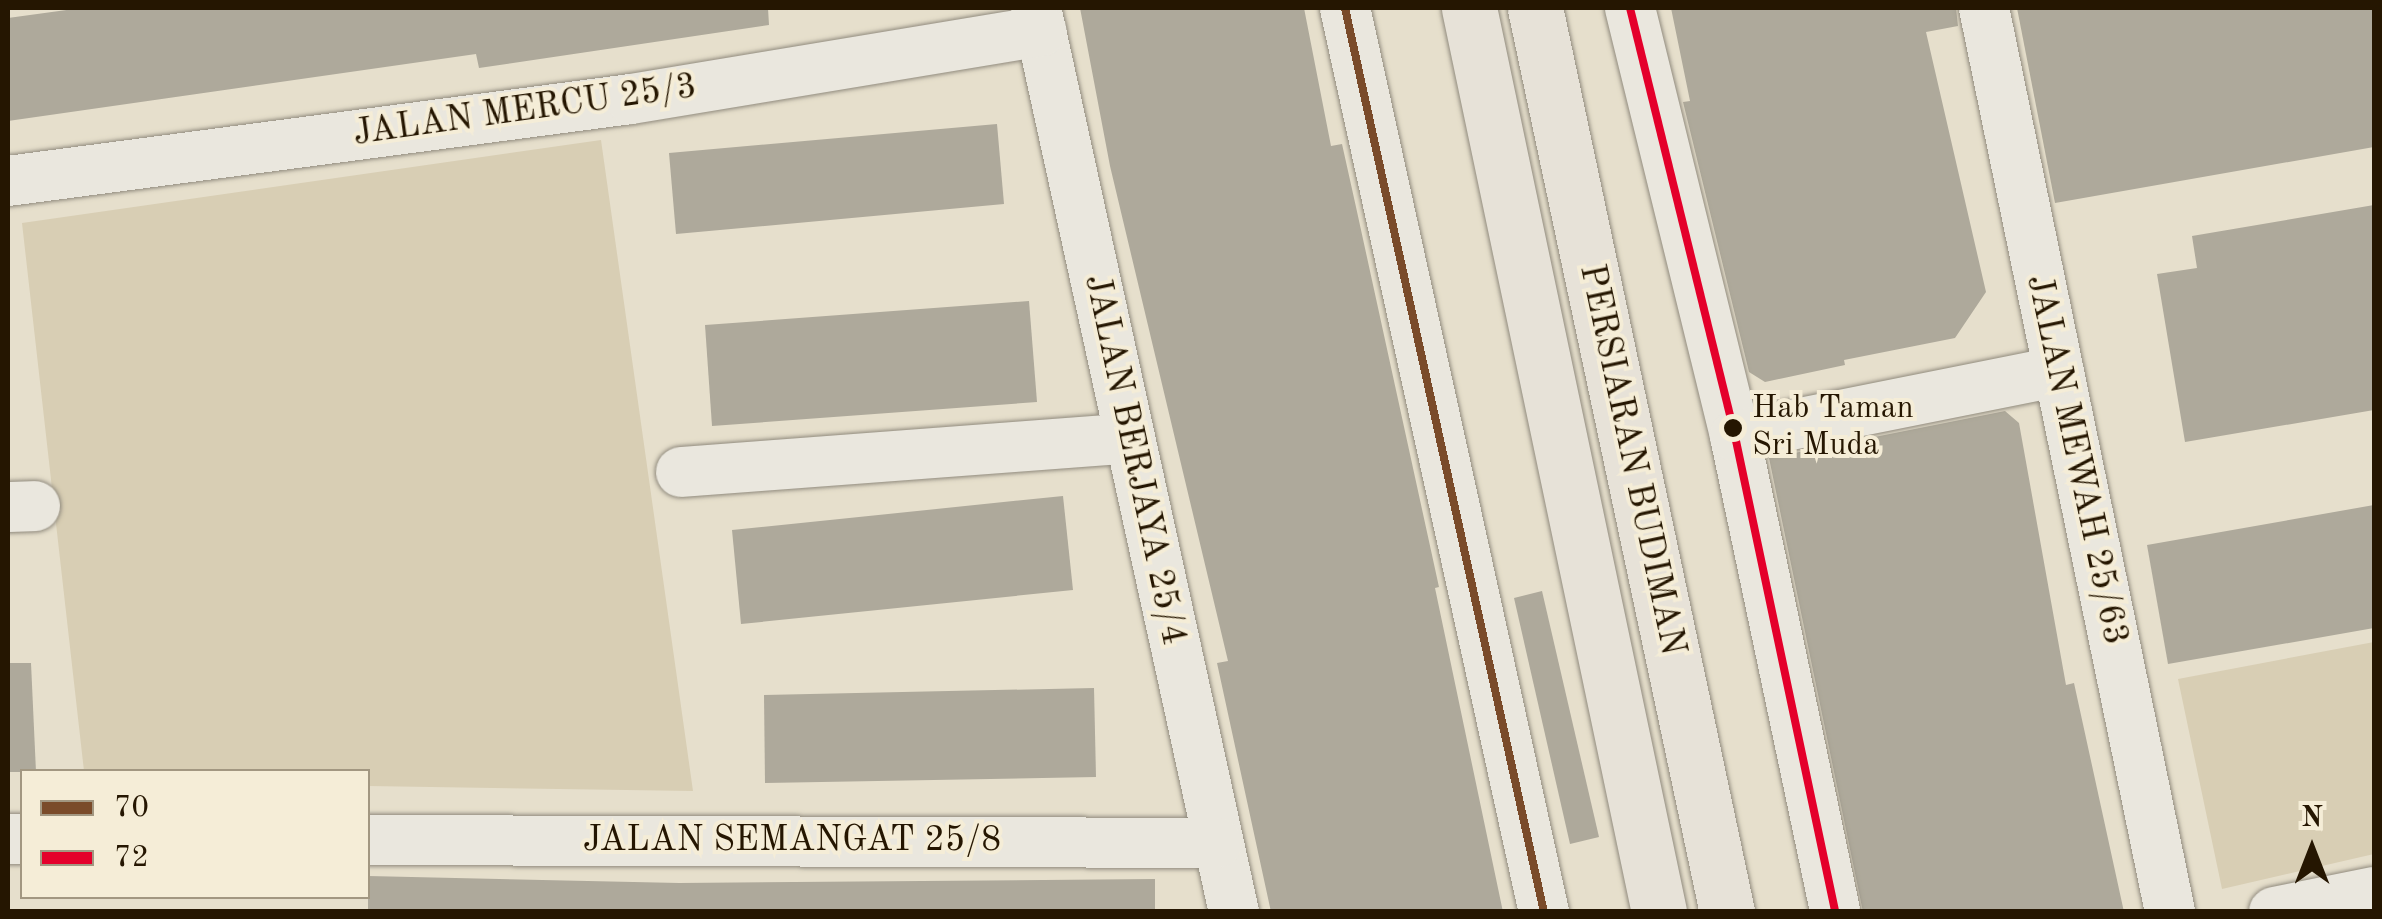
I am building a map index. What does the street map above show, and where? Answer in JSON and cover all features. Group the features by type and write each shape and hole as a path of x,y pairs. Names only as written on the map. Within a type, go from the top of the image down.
{"main road":[{"name":"PERSIARAN BUDIMAN","path":"1469,8 1659,912"},
{"name":"PERSIARAN BUDIMAN","path":"1534,8 1727,912"}],"street":[{"path":"1345,8 1544,912"},
{"path":"1630,8 1736,436 1835,912"},
{"name":"JALAN MEWAH 25/63","path":"1984,8 2170,912"},
{"name":"JALAN MERCU 25/3","path":"8,181 631,99 1039,19"},
{"name":"JALAN BERJAYA 25/4","path":"1039,19 1234,912"},
{"path":"1736,436 2059,370"},
{"path":"681,472 1129,438"},
{"name":"JALAN SEMANGAT 25/8","path":"370,840 1217,843"},
{"path":"2274,912 2374,892"}],"shaded area":[{"path":"601,140 693,791 370,786 370,769 84,769 22,223"},
{"path":"2374,642 2374,854 2222,889 2178,679"}],"building":[{"path":"81,8 768,8 769,25 479,68 476,54 8,121 8,18"},
{"path":"1080,8 1304,8 1331,146 1342,144 1356,207 1439,587 1435,588 1503,912 1271,912 1217,663 1228,661 1110,166"},
{"path":"1671,8 1956,8 1958,26 1926,32 1986,292 1955,338 1844,360 1845,365 1765,382 1749,372 1683,102 1690,101"},
{"path":"2017,8 2374,8 2374,147 2055,203"},
{"path":"997,124 1004,204 676,234 669,153"},
{"path":"2374,205 2374,410 2185,442 2157,274 2197,268 2192,236"},
{"path":"1029,301 1037,402 712,426 705,325"},
{"path":"2005,411 2019,423 2066,685 2074,683 2124,912 1863,912 1769,458"},
{"path":"1063,496 1073,590 741,624 732,530"},
{"path":"2374,505 2374,628 2168,664 2147,545"},
{"path":"1542,591 1599,837 1570,844 1514,598"},
{"path":"8,663 31,663 36,769 8,772"},
{"path":"1094,688 1096,777 765,783 764,695"},
{"path":"370,876 679,883 1155,879 1155,912 368,912"}],"transit line":[{"name":"70","path":"1345,8 1544,912"},
{"name":"72","path":"1630,8 1735,436 1835,912"}],"place":[{"name":"Hab Taman Sri Muda","path":"1733,428"}]}
